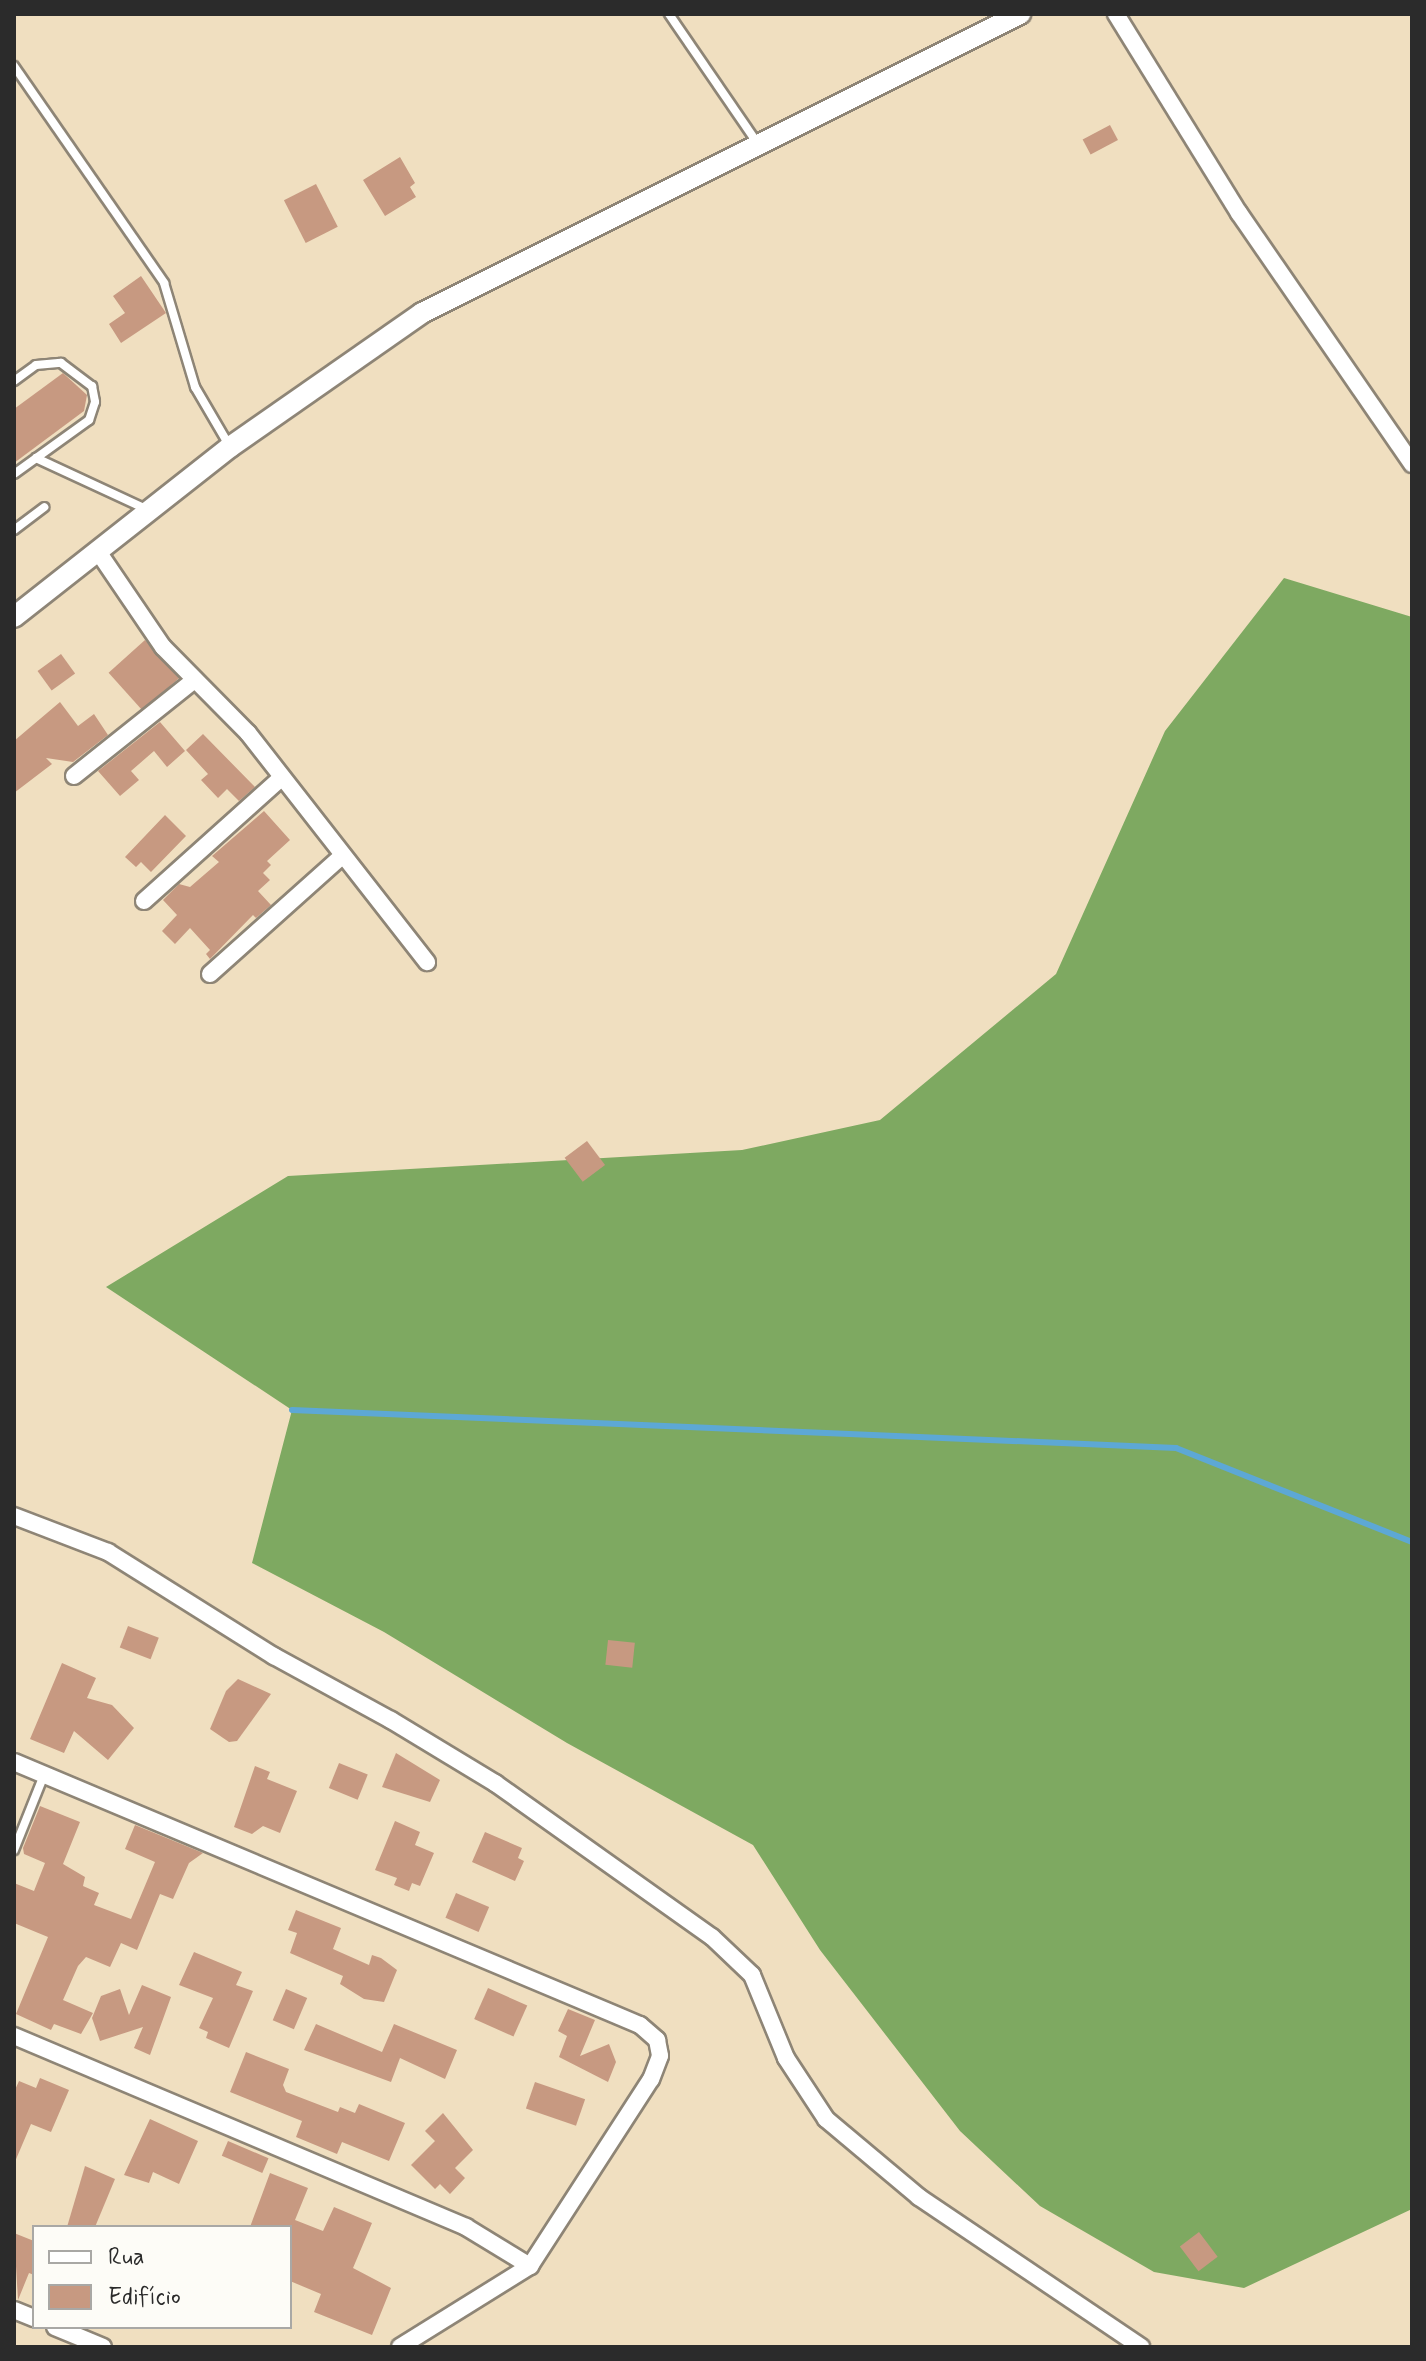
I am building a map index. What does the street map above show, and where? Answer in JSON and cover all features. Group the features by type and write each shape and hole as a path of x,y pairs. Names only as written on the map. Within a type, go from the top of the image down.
{"street":[{"path":"14,617 230,447 422,313 1020,14"},
{"path":"1116,14 1239,213 1412,464"},
{"path":"99,553 138,615 193,681 241,724 280,779 427,962"},
{"path":"74,776 193,681"},
{"path":"144,901 280,779"},
{"path":"210,974 343,855"},
{"path":"14,1516 108,1552 274,1656 391,1720 495,1783 712,1937 752,1975 786,2058 826,2119 919,2197 1141,2347"},
{"path":"14,1762 640,2025 660,2047 651,2079 530,2266 400,2347"},
{"path":"14,2036 466,2227 530,2266"},
{"path":"60,2329 103,2347"}],"lane":[{"path":"669,14 758,144"},
{"path":"14,66 164,283 195,387 230,447"},
{"path":"14,381 36,365 61,363 92,386 95,402 89,420 14,474"},
{"path":"36,458 150,511"},
{"path":"14,530 44,507"},
{"path":"14,1850 44,1775"}],"green space":[{"path":"1284,578 1412,617 1412,2209 1244,2288 1154,2272 1040,2206 960,2131 820,1950 753,1845 567,1743 384,1632 252,1563 292,1410 106,1287 288,1176 742,1150 880,1120 1056,974 1165,731"}],"building":[{"path":"1110,125 1118,140 1091,155 1083,140"},
{"path":"400,157 415,183 410,187 416,197 385,216 363,180"},
{"path":"316,184 338,227 306,243 284,200"},
{"path":"141,276 166,313 121,343 109,324 125,313 113,296"},
{"path":"63,373 87,395 84,411 14,463 14,409"},
{"path":"145,640 179,678 143,711 109,673"},
{"path":"61,654 75,673 52,690 38,671"},
{"path":"60,702 78,726 94,714 108,735 73,762 46,758 52,764 14,793 14,741"},
{"path":"160,722 185,751 167,767 154,751 131,771 139,780 120,796 98,771"},
{"path":"203,734 255,787 239,801 227,789 218,798 201,780 208,774 186,750"},
{"path":"264,811 290,840 267,861 271,865 263,873 270,880 258,891 271,905 256,918 253,915 210,959 206,954 210,950 190,928 175,944 162,931 177,915 163,900 179,884 190,887 219,862 212,856"},
{"path":"165,815 186,836 151,872 141,862 136,867 125,857"},
{"path":"587,1141 605,1165 583,1182 565,1158"},
{"path":"128,1626 159,1638 151,1659 120,1647"},
{"path":"608,1640 635,1643 632,1668 605,1665"},
{"path":"62,1663 96,1678 87,1698 112,1705 134,1728 108,1760 74,1731 64,1753 30,1739"},
{"path":"238,1679 271,1694 237,1741 229,1742 210,1729 226,1691"},
{"path":"396,1753 440,1780 430,1802 382,1787"},
{"path":"339,1763 368,1775 358,1800 329,1788"},
{"path":"255,1766 270,1772 267,1779 297,1791 280,1833 263,1826 252,1834 234,1827"},
{"path":"40,1806 80,1822 63,1864 85,1877 83,1886 99,1893 94,1905 131,1919 155,1862 125,1849 135,1825 203,1853 189,1863 173,1899 160,1894 137,1950 121,1943 110,1967 86,1957 78,1966 63,2000 93,2013 81,2034 54,2024 51,2030 16,2014 48,1937 14,1923 14,1883 34,1891 45,1863 24,1854 23,1848"},
{"path":"395,1821 420,1832 415,1845 434,1853 420,1886 412,1883 409,1891 394,1885 397,1878 375,1870"},
{"path":"485,1832 522,1848 518,1858 524,1861 515,1881 472,1862"},
{"path":"456,1893 489,1907 479,1932 445,1918"},
{"path":"296,1910 341,1928 333,1949 369,1965 372,1955 397,1970 384,2002 364,1999 340,1984 343,1976 290,1953 297,1933 288,1930"},
{"path":"194,1952 242,1972 236,1985 253,1991 229,2048 206,2038 208,2032 199,2028 213,1998 179,1985"},
{"path":"142,1985 171,1997 150,2055 134,2048 143,2027 100,2041 92,2018 101,1996 120,1989 129,2015"},
{"path":"488,1988 527,2005 513,2037 474,2019"},
{"path":"286,1989 307,1998 294,2029 273,2020"},
{"path":"568,2009 595,2020 580,2056 609,2044 616,2062 608,2082 559,2057 567,2036 558,2031"},
{"path":"316,2024 382,2052 394,2024 457,2050 445,2079 400,2058 391,2082 304,2050"},
{"path":"246,2052 289,2069 283,2085 286,2092 338,2112 340,2107 355,2113 359,2104 405,2123 389,2161 342,2142 337,2154 296,2137 302,2121 230,2092"},
{"path":"40,2078 69,2090 51,2132 31,2124 14,2164 14,2092 19,2081 36,2088"},
{"path":"535,2082 585,2099 576,2126 526,2108"},
{"path":"443,2113 473,2150 455,2168 465,2178 450,2194 440,2184 435,2189 411,2165 435,2141 425,2131"},
{"path":"150,2119 198,2141 179,2184 153,2172 149,2183 124,2175"},
{"path":"228,2141 269,2158 262,2173 222,2156"},
{"path":"85,2166 115,2179 96,2225 68,2225"},
{"path":"270,2173 308,2188 295,2220 323,2231 334,2207 372,2223 353,2268 391,2288 372,2335 314,2312 321,2294 292,2282 292,2225 251,2225"},
{"path":"1199,2232 1218,2257 1198,2271 1180,2246"},
{"path":"14,2233 32,2240 32,2274 29,2273 18,2300"}],"waterway":[{"path":"292,1410 1176,1448 1412,1542"}]}
